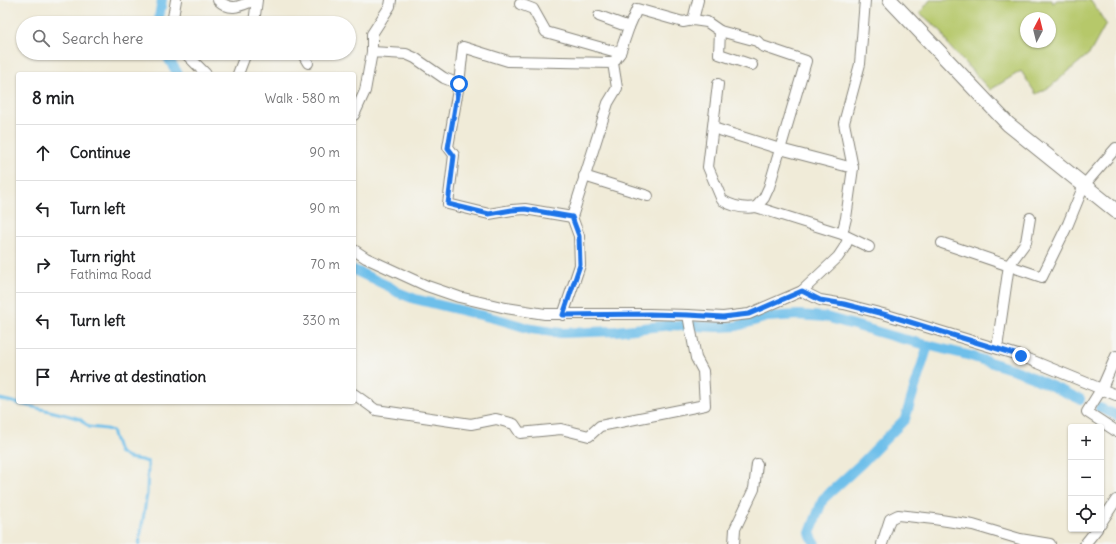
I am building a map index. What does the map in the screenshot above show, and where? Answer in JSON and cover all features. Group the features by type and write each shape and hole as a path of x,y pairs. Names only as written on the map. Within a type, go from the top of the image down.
{"main road":[{"path":"890,0 1008,124 1116,211"}],"street":[{"path":"173,16 176,0"},
{"path":"218,0 224,5 238,8 256,0 255,16"},
{"path":"356,111 365,91 372,52 372,34 390,6 392,0"},
{"path":"693,20 698,0"},
{"path":"356,251 366,258 427,286 459,297 506,308 545,314 689,320 723,317 749,314 802,291 838,257 844,248 846,218 853,168 844,123 860,64 865,0"},
{"path":"520,4 533,9 546,32 620,53"},
{"path":"563,315 580,265 579,236 572,217 608,103 617,88 613,63 620,53 629,27 639,5 683,22 693,20 707,22 720,31 757,41 762,46 806,61 767,192 756,207"},
{"path":"599,16 629,27"},
{"path":"720,31 719,54 752,65"},
{"path":"572,217 525,209 489,214 448,204 454,156 448,148 459,84 463,47 508,61 613,63"},
{"path":"372,52 406,54 415,58 444,78 459,84"},
{"path":"192,60 204,72"},
{"path":"239,72 243,60"},
{"path":"718,84 708,167 722,200 735,207 746,209 756,207 845,236 869,247"},
{"path":"713,128 853,168"},
{"path":"942,243 1042,277 1068,224 1084,185 1116,148"},
{"path":"584,176 648,196"},
{"path":"997,348 1009,265 1026,242 1030,218"},
{"path":"802,291 820,300 844,304 887,315 997,348 1021,356 1116,395"},
{"path":"356,395 376,410 471,424 496,419 514,424 520,433 561,429 589,436 600,426 705,406 703,371 696,358 689,320"},
{"path":"1116,356 1102,388 1087,412 1116,431"},
{"path":"734,544 735,529 754,489 757,464"},
{"path":"1104,518 1116,500"},
{"path":"882,544 890,519 898,515 934,519 973,526 1020,539 1050,544"},
{"path":"1085,544 1095,532"}],"green space":[{"path":"930,0 1052,0 1053,3 1057,0 1091,0 1106,24 1090,53 1050,87 1036,94 1021,71 990,90 949,46 941,31 920,13"}],"waterway":[{"path":"159,16 162,0"},
{"path":"169,60 177,72"},
{"path":"356,271 390,287 397,292 415,299 501,320 531,329 561,333 616,331 671,325 719,327 737,326 767,317 798,315 826,317 899,338 967,355 1018,371 1080,399"},
{"path":"815,544 810,533 823,499 862,463 905,419 928,345"},
{"path":"0,399 16,403"},
{"path":"21,404 80,419 89,427 112,431 119,452 128,458 148,462 147,494 139,544"},
{"path":"1100,408 1116,415"}],"route":[{"path":"459,84 448,148 454,156 448,204 489,214 525,209 572,217 579,236 580,265 563,315 649,314 723,317 749,314 802,291 820,300 844,304 887,315 983,343 1021,356"}]}
